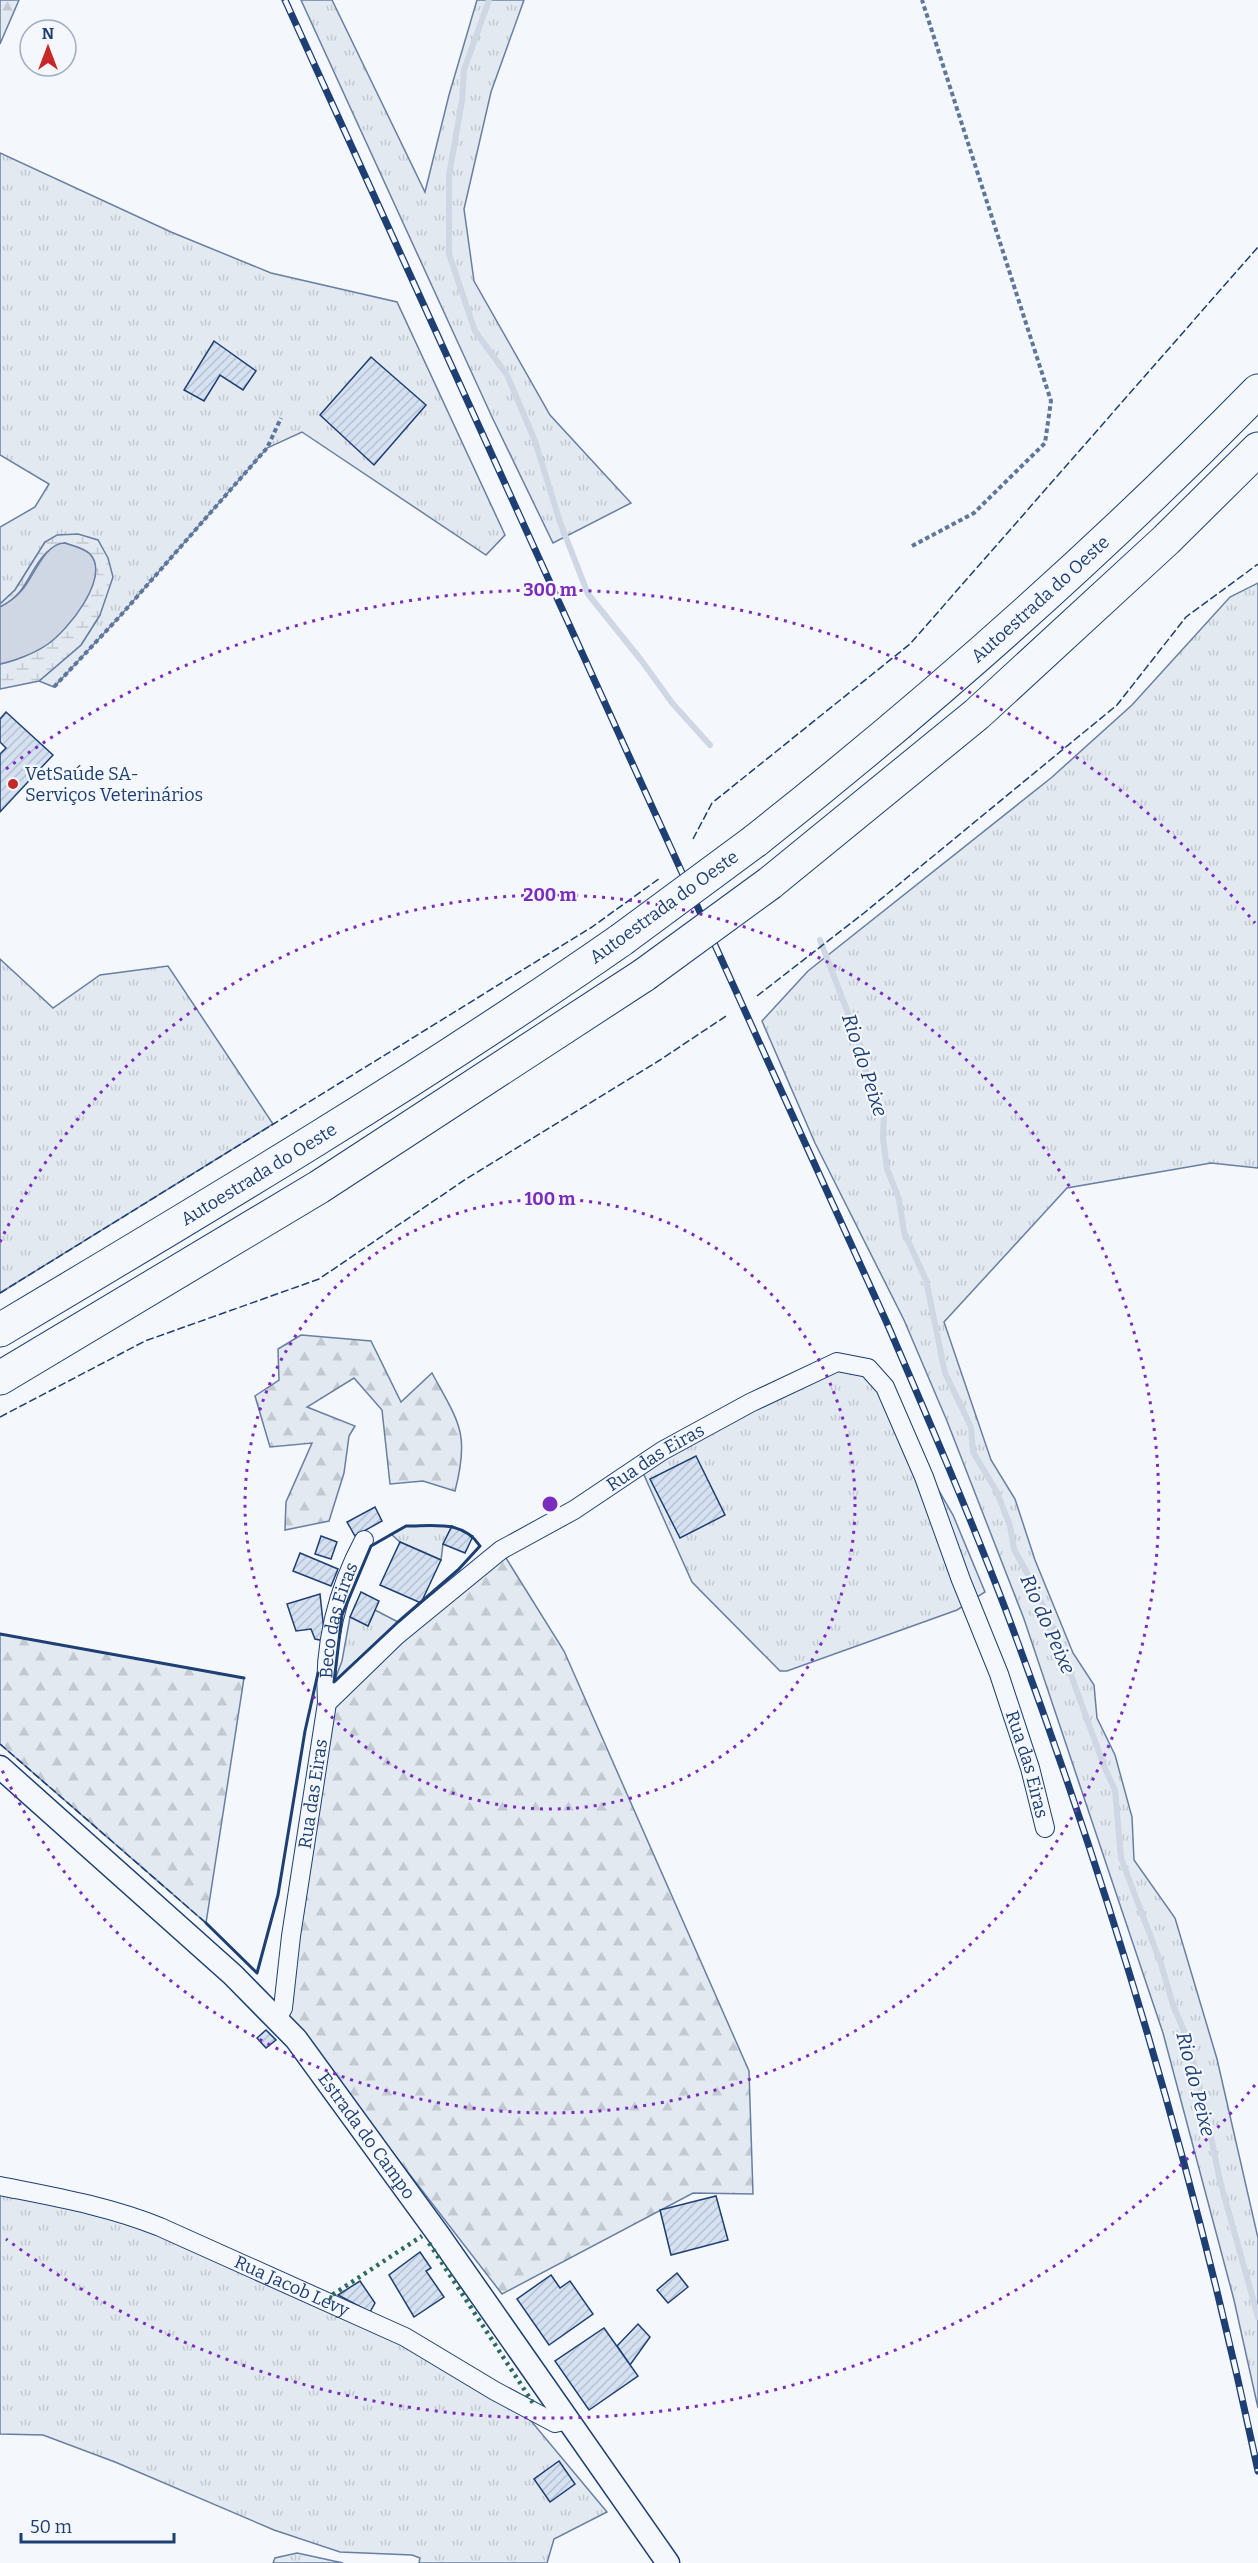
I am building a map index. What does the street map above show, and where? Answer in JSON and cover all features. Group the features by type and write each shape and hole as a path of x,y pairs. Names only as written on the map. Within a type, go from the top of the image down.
{"highway":[{"name":"Autoestrada do Oeste","path":"0,1330 202,1210 412,1080 520,1010 621,940 755,841 920,707 1026,615 1182,469 1258,391"},
{"path":"0,1378 319,1187 644,975 770,883 977,714 1166,540 1258,449"}],"street":[{"name":"Rua das Eiras","path":"277,2018 283,2007 291,1936 327,1703 396,1636 501,1550 574,1510 662,1451 750,1403 837,1362 868,1368 885,1387 924,1477 961,1580 999,1674 1030,1768 1045,1828"},
{"name":"Beco das Eiras","path":"327,1703 325,1674 335,1615 350,1565 364,1540"},
{"name":"Estrada do Campo","path":"0,1767 277,2018 296,2039 438,2234 668,2563"},
{"name":"Rua Jacob Levy","path":"0,2186 124,2212 405,2337 495,2391 555,2423 569,2420"}],"path":[{"path":"912,546 974,513 1045,442 1051,400 922,0"},
{"path":"54,687 121,615 267,448 281,418"}],"green space":[{"path":"0,0 19,0 0,44"},
{"path":"301,0 332,0 425,192 449,95 477,0 524,0 491,92 464,209 474,281 550,415 631,503 553,543 492,417"},
{"path":"0,153 171,232 271,273 397,302 505,535 486,555 302,432 267,448 121,615 54,687 39,681 81,645 100,615 98,540 45,542 15,590 0,604 0,527 35,507 49,484 0,455"},
{"path":"78,534 98,540 108,558 113,577 100,615 81,645 39,681 0,689 0,664 38,650 55,637 83,602 95,576 95,564 90,554 65,543 47,552 22,589 9,602 0,607 0,604 15,590 45,542 57,535"},
{"path":"1258,583 1258,1168 1211,1163 1067,1188 944,1322 991,1460 1015,1499 1035,1560 1073,1653 1094,1685 1097,1718 1115,1755 1132,1817 1134,1860 1175,1918 1217,2059 1258,2238 1258,2408 1234,2300 1163,2033 1024,1619 947,1421 904,1320 815,1143 762,1021 808,971 1051,778 1132,705 1230,597"},
{"path":"0,959 53,1008 100,975 168,966 273,1124 0,1293"},
{"path":"301,1335 371,1341 401,1402 432,1373 449,1404 459,1429 462,1455 455,1491 423,1481 390,1484 382,1410 354,1378 307,1407 355,1426 349,1436 344,1473 329,1521 285,1530 286,1502 312,1443 270,1447 255,1396 279,1380 278,1349"},
{"path":"868,1368 953,1515 985,1592 957,1610 787,1671 780,1671 692,1582 640,1466 814,1374"},
{"path":"406,1526 452,1526 443,1544 441,1560 400,1542 391,1534"},
{"path":"501,1550 564,1651 749,2071 753,2194 693,2193 502,2294 289,2018 291,1936 327,1703"},
{"path":"375,1610 398,1622 334,1682 342,1661 350,1617 368,1626"},
{"path":"0,1634 244,1678 206,1923 0,1744"},
{"path":"0,2186 78,2201 322,2301 517,2404 607,2512 554,2539 547,2563 419,2563 420,2558 412,2555 340,2552 274,2530 115,2462 43,2435 0,2434"},
{"path":"297,2553 343,2563 273,2563 275,2558"}],"shaded area":[{"path":"65,543 90,554 95,564 95,576 91,590 66,628 48,644 25,656 0,664 0,607 22,590 45,554 58,544"}],"building":[{"path":"214,341 256,371 243,390 220,375 204,401 184,390"},
{"path":"371,357 426,405 374,465 320,415"},
{"name":"VetSaúde SA- Serviços Veterinários","path":"6,712 53,755 0,812 0,754 6,748 0,742 0,719"},
{"path":"696,1456 725,1515 680,1538 650,1479"},
{"path":"375,1507 382,1521 355,1536 347,1522"},
{"path":"452,1526 473,1536 465,1553 443,1544"},
{"path":"321,1536 337,1542 331,1559 315,1554"},
{"path":"400,1542 441,1560 421,1603 380,1585"},
{"path":"300,1553 338,1569 331,1586 293,1571"},
{"path":"361,1592 379,1601 368,1626 350,1617"},
{"path":"320,1594 325,1641 315,1639 311,1629 296,1631 287,1604"},
{"path":"266,2030 276,2040 266,2048 257,2038"},
{"path":"716,2196 728,2240 671,2255 660,2210"},
{"path":"420,2252 431,2268 426,2271 444,2297 414,2317 389,2275"},
{"path":"677,2273 688,2287 668,2303 657,2290"},
{"path":"551,2275 560,2288 570,2281 593,2314 549,2345 517,2299"},
{"path":"360,2281 375,2303 370,2312 338,2295"},
{"path":"638,2324 650,2337 630,2365 617,2346"},
{"path":"604,2328 638,2376 589,2410 555,2361"},
{"path":"559,2461 575,2484 550,2502 534,2479"}],"waterway":[{"path":"489,0 464,70 462,101 449,175 449,254 475,331 507,375 535,441 560,522 588,594 673,704 710,745"},
{"name":"Rio do Peixe","path":"820,940 862,1050 868,1083 884,1112 883,1138 887,1169 899,1199 904,1232 926,1280 945,1373 971,1427 973,1452 997,1492 1010,1526 1014,1549 1035,1588 1063,1653 1115,1790 1121,1858 1187,2038 1204,2102 1220,2181 1258,2317"}],"railway":[{"path":"285,0 886,1321 991,1572 1080,1820 1148,2034 1207,2252 1258,2471"}],"hedge":[{"path":"332,2298 329,2297 422,2236"},
{"path":"429,2243 535,2406"}],"fence":[{"path":"693,839 712,803 910,644 1258,247"},
{"path":"757,996 864,913 1117,705 1186,617 1258,564"},
{"path":"0,1293 592,927 660,878"},
{"path":"0,1417 145,1341 319,1279 466,1179 660,1060 726,1016"},
{"path":"0,1744 206,1923"}],"wall":[{"path":"438,1525 457,1528 473,1538 480,1546 458,1570 334,1682 342,1615 371,1546 406,1526 438,1525"},
{"path":"0,1634 244,1678"},
{"path":"206,1923 257,1973 278,1895 305,1731 318,1673"}],"place":[{"name":"VetSaúde SA- Serviços Veterinários","path":"13,784"}]}
